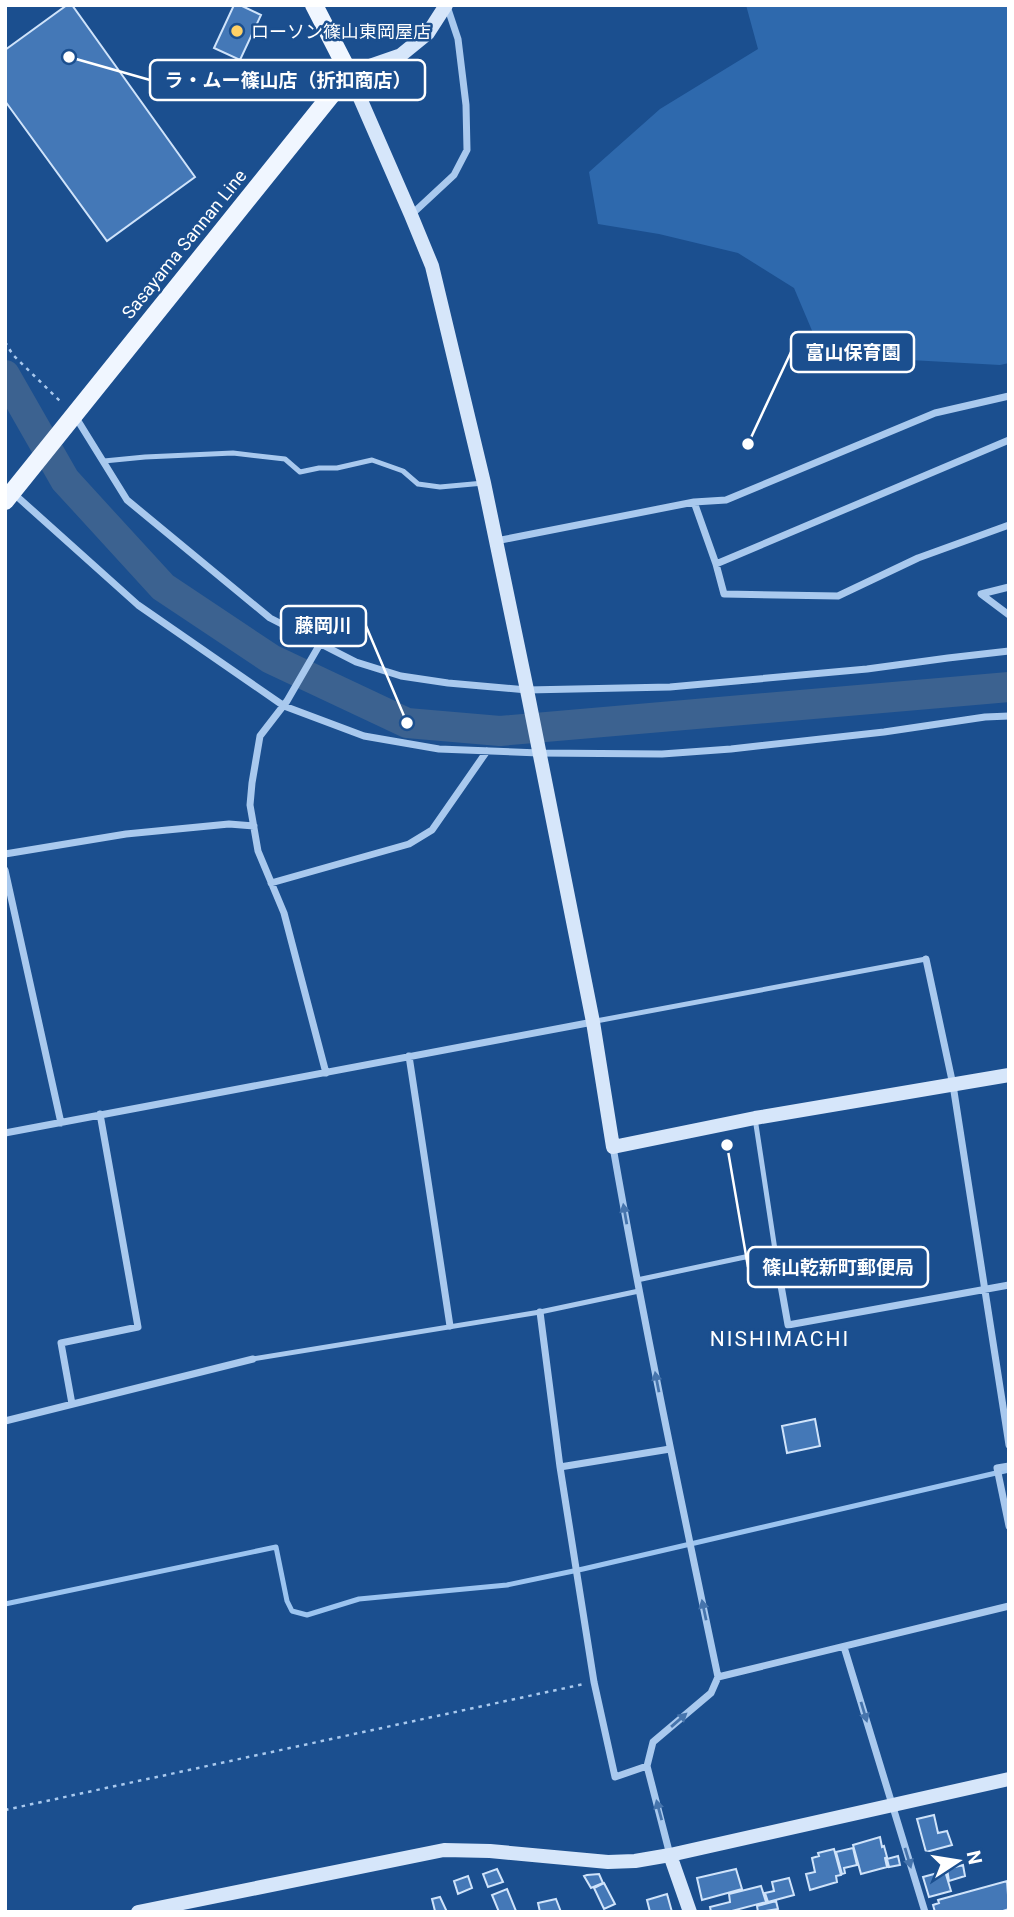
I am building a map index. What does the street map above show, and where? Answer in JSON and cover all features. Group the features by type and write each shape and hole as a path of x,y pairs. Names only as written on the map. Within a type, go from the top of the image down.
{"main road":[{"path":"314,5 349,73"},
{"name":"Sasayama Sannan Line","path":"14,490 349,73"}],"street":[{"path":"446,5 428,33 401,55 349,73 432,265 484,484 593,1022 639,1291 718,1677 711,1693 653,1742 647,1766 670,1855 690,1912"},
{"path":"411,215 453,175 467,150 466,105 458,39 446,5"},
{"path":"496,541 694,502 726,500 935,413 1009,396"},
{"path":"69,420 104,461 127,500 270,618 318,647 355,663 401,676 528,696 670,687 867,669 1009,651"},
{"path":"716,564 1009,440"},
{"path":"14,490 138,605 286,703 363,736 439,749 662,754 730,749 1009,716"},
{"path":"694,502 724,594 838,596 918,558 1009,525"},
{"path":"1009,587 981,594 1009,615"},
{"path":"318,647 286,703 260,736 250,805 258,851 284,913 326,1073"},
{"path":"271,883 409,844 432,830 487,751"},
{"path":"5,854 126,834 229,824 254,826"},
{"path":"5,870 61,1123"},
{"path":"926,959 953,1085 1009,1445"},
{"path":"5,1133 593,1022"},
{"path":"409,1056 450,1326"},
{"path":"613,1147 755,1118 1009,1075"},
{"path":"72,1404 61,1343 138,1326 100,1114"},
{"path":"777,1263 788,1325 1009,1285"},
{"path":"540,1312 560,1467 594,1682 615,1777 647,1766"},
{"path":"5,1421 253,1359"},
{"path":"560,1467 670,1448"},
{"path":"1009,1466 997,1468 1009,1526"},
{"path":"718,1677 1009,1606"},
{"path":"844,1647 925,1912"},
{"path":"138,1912 444,1850 491,1851 608,1863 635,1861 1009,1779"}],"lane":[{"path":"104,461 233,453 285,458 300,472 337,468 372,460 403,471 418,484 440,487 484,484"},
{"path":"593,1022 926,959"},
{"path":"637,1280 744,1257 777,1263 755,1118"},
{"path":"253,1359 540,1312 639,1291"}],"path":[{"path":"5,342 69,420"},
{"path":"5,1810 594,1682"}],"shaded area":[{"path":"746,5 1009,5 1009,363 1000,365 892,359 816,340 794,288 738,253 659,234 598,224 589,172 660,109 758,49"}],"building":[{"path":"67,5 72,5 195,177 107,241 5,101 5,50"},
{"name":"ローソン篠山東岡屋店","path":"234,5 261,15 240,60 214,48"},
{"path":"815,1419 820,1446 787,1453 782,1426"},
{"path":"934,1815 938,1833 947,1831 952,1845 926,1852 917,1819"},
{"path":"880,1837 887,1857 887,1867 861,1874 853,1845"},
{"path":"853,1848 857,1865 844,1868 845,1873 842,1874 836,1852"},
{"path":"834,1849 841,1875 836,1876 837,1882 810,1890 806,1874 815,1872 812,1858 819,1856 818,1853"},
{"path":"898,1856 900,1865 889,1867 887,1859"},
{"path":"963,1865 965,1876 949,1881 947,1869"},
{"path":"497,1869 503,1882 488,1887 483,1874"},
{"path":"736,1869 742,1889 702,1900 697,1878"},
{"path":"945,1871 951,1891 929,1897 923,1877"},
{"path":"599,1874 603,1883 591,1888 584,1876"},
{"path":"468,1876 472,1888 458,1894 454,1881"},
{"path":"789,1878 794,1895 768,1902 765,1893 774,1891 772,1882"},
{"path":"1007,1881 1009,1909 1000,1912 935,1912 933,1905 939,1903 938,1900"},
{"path":"604,1883 615,1904 604,1909 594,1888"},
{"path":"761,1886 766,1902 728,1912 711,1912 710,1907 730,1902 729,1894"},
{"path":"507,1889 516,1911 499,1912 492,1895"},
{"path":"667,1894 672,1912 650,1912 647,1900"},
{"path":"440,1897 447,1912 433,1912 432,1899"},
{"path":"556,1899 561,1912 540,1912 538,1903"},
{"path":"776,1901 778,1909 758,1912 757,1906"}],"waterway":[{"path":"5,375 65,480 163,587 271,659 407,723 500,731 1009,687"},
{"path":"5,1604 276,1547 287,1601 292,1611 307,1615 359,1599 507,1585 1009,1470"}],"place":[{"name":"ローソン篠山東岡屋店","path":"237,31"},
{"name":"ラ・ムー篠山店（折扣商店）","path":"69,57"},
{"name":"富山保育園","path":"748,444"},
{"name":"藤岡川","path":"407,723"},
{"name":"篠山乾新町郵便局","path":"727,1145"}],"district":[{"name":"NISHIMACHI","path":"780,1339"}]}
